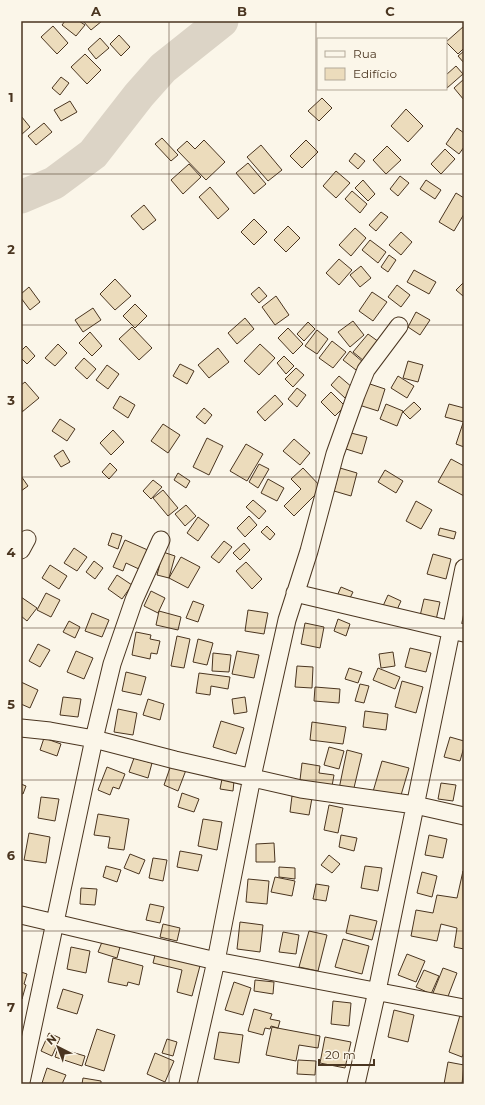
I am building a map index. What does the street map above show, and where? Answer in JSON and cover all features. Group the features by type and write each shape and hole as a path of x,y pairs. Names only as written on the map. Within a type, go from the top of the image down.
{"street":[{"path":"188,1084 216,961 252,777 285,626 294,593 311,544 335,454 366,370 399,326"},
{"path":"21,1082 94,739 115,657 134,600 162,540"},
{"path":"356,1084 377,991 415,805 458,631 464,568"},
{"path":"294,593 458,631"},
{"path":"21,728 50,731 94,739 175,760 301,789 415,805 464,816"},
{"path":"21,915 56,922 216,961 464,1008"}],"building":[{"path":"65,21 79,21 85,25 76,36 62,25"},
{"path":"83,21 102,21 91,30"},
{"path":"53,26 68,43 57,54 41,37"},
{"path":"464,26 464,48 458,54 447,43 447,41"},
{"path":"119,35 130,47 121,56 110,44"},
{"path":"100,38 109,48 96,59 88,49"},
{"path":"464,51 464,63 458,56"},
{"path":"85,54 101,70 87,84 71,67"},
{"path":"456,66 463,74 447,88 447,74"},
{"path":"61,77 69,83 60,95 52,88"},
{"path":"464,79 464,100 454,88"},
{"path":"322,98 332,108 319,121 308,111"},
{"path":"70,101 77,112 61,121 54,110"},
{"path":"406,109 423,126 408,142 391,126"},
{"path":"21,116 30,127 21,135"},
{"path":"44,123 52,132 36,145 28,136"},
{"path":"457,128 464,133 464,147 459,154 446,144"},
{"path":"162,138 178,155 171,161 155,144"},
{"path":"204,140 225,162 206,180 177,150 187,141 195,149"},
{"path":"306,140 318,152 302,168 290,156"},
{"path":"261,145 282,170 268,181 247,157"},
{"path":"387,146 401,160 386,174 373,160"},
{"path":"445,149 455,159 441,174 431,164"},
{"path":"355,153 365,161 358,169 349,161"},
{"path":"248,163 266,184 254,194 236,173"},
{"path":"189,164 201,177 183,194 171,180"},
{"path":"336,171 350,183 336,198 323,186"},
{"path":"400,176 409,183 398,196 390,189"},
{"path":"363,180 375,194 368,201 355,188"},
{"path":"426,180 441,190 435,199 420,189"},
{"path":"210,187 229,209 218,219 199,197"},
{"path":"352,191 367,204 360,213 345,199"},
{"path":"456,193 464,198 464,214 454,231 439,222"},
{"path":"144,205 156,220 143,230 131,216"},
{"path":"381,212 388,217 376,231 369,225"},
{"path":"254,219 267,232 254,245 241,232"},
{"path":"288,226 300,238 286,252 274,240"},
{"path":"355,228 366,238 351,256 339,245"},
{"path":"401,232 412,242 401,255 389,245"},
{"path":"370,240 386,252 378,263 362,250"},
{"path":"389,255 396,260 388,272 381,267"},
{"path":"339,259 352,270 339,285 326,273"},
{"path":"361,266 371,278 360,287 350,275"},
{"path":"414,270 436,282 429,294 407,282"},
{"path":"115,279 131,296 115,310 100,294"},
{"path":"464,282 464,295 463,296 456,290"},
{"path":"397,285 410,295 401,307 388,297"},
{"path":"29,287 40,302 30,310 21,298 21,294"},
{"path":"259,287 267,296 259,303 251,294"},
{"path":"372,292 387,302 373,321 359,311"},
{"path":"276,296 289,315 275,325 262,307"},
{"path":"135,304 147,316 135,328 123,316"},
{"path":"93,308 101,320 83,332 75,320"},
{"path":"416,312 430,320 420,335 408,327"},
{"path":"245,318 254,329 237,344 228,333"},
{"path":"353,321 364,335 350,347 338,332"},
{"path":"308,322 315,329 304,341 297,334"},
{"path":"132,327 152,348 139,360 119,339"},
{"path":"288,328 303,344 293,354 278,338"},
{"path":"317,330 328,339 317,354 305,346"},
{"path":"90,332 102,346 92,356 79,343"},
{"path":"368,334 379,342 364,361 353,352"},
{"path":"332,341 346,352 333,368 319,358"},
{"path":"58,344 67,353 55,366 45,358"},
{"path":"260,344 275,358 259,375 244,361"},
{"path":"26,346 35,356 27,364 21,358 21,351"},
{"path":"218,348 229,362 209,378 198,365"},
{"path":"350,351 363,362 356,370 343,360"},
{"path":"284,356 294,366 286,374 277,363"},
{"path":"84,358 96,369 87,379 75,368"},
{"path":"408,361 423,365 418,382 403,378"},
{"path":"180,364 194,371 187,384 173,376"},
{"path":"107,365 119,374 108,389 96,380"},
{"path":"296,368 304,375 293,387 285,379"},
{"path":"339,376 353,388 345,398 331,385"},
{"path":"398,376 414,386 407,398 391,388"},
{"path":"25,382 39,398 22,412 21,385"},
{"path":"367,383 385,389 378,411 359,405"},
{"path":"297,388 306,395 297,407 288,399"},
{"path":"331,392 345,406 335,416 321,402"},
{"path":"275,395 283,404 265,421 257,412"},
{"path":"120,396 135,405 128,418 113,408"},
{"path":"414,402 421,409 410,419 403,412"},
{"path":"386,404 403,411 397,426 380,419"},
{"path":"449,404 464,408 464,422 445,417"},
{"path":"204,408 212,415 205,424 196,417"},
{"path":"60,419 75,429 67,441 52,431"},
{"path":"464,423 464,447 456,444"},
{"path":"163,424 180,435 168,453 151,441"},
{"path":"113,430 124,442 111,455 100,443"},
{"path":"351,433 367,437 362,454 346,449"},
{"path":"207,438 223,446 209,475 193,467"},
{"path":"294,439 310,453 300,465 283,451"},
{"path":"246,444 263,454 247,481 230,471"},
{"path":"63,450 70,462 61,467 54,456"},
{"path":"451,459 464,466 464,496 438,482"},
{"path":"110,463 117,470 109,479 102,472"},
{"path":"259,464 269,469 258,488 249,482"},
{"path":"303,468 322,488 294,516 284,506 301,489 291,479"},
{"path":"340,468 357,473 351,496 334,491"},
{"path":"385,470 403,481 396,493 378,482"},
{"path":"178,473 190,481 186,488 174,480"},
{"path":"21,476 28,486 21,491"},
{"path":"268,479 284,488 277,501 261,493"},
{"path":"153,480 162,487 151,499 143,491"},
{"path":"163,490 178,508 168,516 153,498"},
{"path":"253,500 266,511 259,519 246,507"},
{"path":"416,501 432,510 421,529 406,521"},
{"path":"186,505 196,516 185,526 175,514"},
{"path":"249,516 257,525 245,537 237,528"},
{"path":"198,517 209,525 198,541 187,533"},
{"path":"267,526 275,534 270,540 261,532"},
{"path":"440,528 456,532 454,539 438,535"},
{"path":"112,533 122,536 118,549 108,545"},
{"path":"125,540 150,551 141,570 126,563 123,571 113,567"},
{"path":"224,541 232,547 219,563 211,557"},
{"path":"244,543 250,550 240,560 233,553"},
{"path":"74,548 87,557 77,571 64,563"},
{"path":"163,552 175,556 169,578 157,575"},
{"path":"433,554 451,559 446,579 427,574"},
{"path":"181,557 200,567 188,588 169,578"},
{"path":"94,561 103,568 95,579 86,572"},
{"path":"246,562 262,579 252,589 236,571"},
{"path":"50,565 67,576 59,589 42,578"},
{"path":"117,575 132,585 122,599 108,589"},
{"path":"341,587 353,592 348,602 337,596"},
{"path":"151,591 165,598 158,613 144,606"},
{"path":"46,593 60,600 51,617 37,610"},
{"path":"388,595 401,601 396,612 383,606"},
{"path":"21,597 37,608 27,621 21,616"},
{"path":"424,599 440,602 436,620 420,616"},
{"path":"193,601 204,605 198,622 186,618"},
{"path":"248,610 268,613 264,634 245,631"},
{"path":"159,611 181,617 178,630 156,625"},
{"path":"92,613 109,620 102,637 85,631"},
{"path":"338,619 350,624 346,636 334,631"},
{"path":"69,621 80,627 75,638 63,632"},
{"path":"305,623 324,627 320,648 301,644"},
{"path":"136,632 151,635 150,639 160,641 157,654 151,653 150,659 132,655"},
{"path":"177,636 190,639 184,668 171,666"},
{"path":"198,639 213,643 207,665 193,662"},
{"path":"38,644 50,650 40,667 29,661"},
{"path":"410,648 431,653 426,672 405,667"},
{"path":"76,651 93,658 84,679 67,672"},
{"path":"237,651 259,655 254,678 232,674"},
{"path":"393,652 395,666 381,668 379,654"},
{"path":"213,653 231,655 229,672 212,671"},
{"path":"297,666 313,667 312,688 295,687"},
{"path":"349,668 362,672 358,683 345,679"},
{"path":"378,668 400,677 395,689 373,680"},
{"path":"126,672 146,677 141,695 122,691"},
{"path":"199,673 230,677 228,689 211,686 210,695 196,693"},
{"path":"402,681 423,687 416,713 395,707"},
{"path":"21,682 38,690 30,708 21,704"},
{"path":"360,684 369,686 364,703 355,701"},
{"path":"315,687 340,689 339,703 314,701"},
{"path":"63,697 81,699 78,717 60,715"},
{"path":"245,697 247,712 234,714 232,699"},
{"path":"148,699 164,704 160,720 143,715"},
{"path":"118,709 137,713 133,735 114,732"},
{"path":"365,711 388,714 386,730 363,727"},
{"path":"221,721 244,728 236,754 213,747"},
{"path":"312,722 346,727 343,744 310,740"},
{"path":"450,737 464,741 460,761 444,757"},
{"path":"44,738 61,744 57,756 40,750"},
{"path":"329,747 344,751 339,769 324,765"},
{"path":"347,750 362,754 353,792 339,789"},
{"path":"134,758 152,763 148,778 129,772"},
{"path":"382,761 409,768 399,802 372,795"},
{"path":"302,763 320,766 319,773 334,775 332,786 300,780"},
{"path":"171,765 186,770 178,791 164,785"},
{"path":"107,767 125,774 119,789 113,787 110,795 98,790"},
{"path":"222,779 234,781 233,791 220,789"},
{"path":"441,783 456,785 453,801 438,799"},
{"path":"21,784 26,786 23,794 21,793"},
{"path":"182,793 199,799 194,812 178,807"},
{"path":"292,796 312,798 309,815 290,812"},
{"path":"41,797 59,799 55,821 38,818"},
{"path":"329,805 343,808 338,833 324,830"},
{"path":"98,814 129,819 124,850 108,848 110,837 94,835"},
{"path":"203,819 222,822 217,850 198,846"},
{"path":"29,833 50,837 46,863 24,860"},
{"path":"341,835 357,838 354,851 339,847"},
{"path":"429,835 447,839 443,858 425,855"},
{"path":"274,843 275,862 256,862 256,844"},
{"path":"180,851 202,855 198,871 177,867"},
{"path":"130,854 145,860 139,874 124,868"},
{"path":"329,855 340,864 332,873 321,865"},
{"path":"153,858 167,860 163,881 149,878"},
{"path":"106,866 121,870 117,882 103,877"},
{"path":"365,866 382,868 378,891 361,888"},
{"path":"279,867 295,868 295,879 279,877"},
{"path":"463,871 464,949 454,947 457,928 441,924 437,941 411,936 416,910 433,913 437,895 457,898"},
{"path":"422,872 437,876 432,897 417,893"},
{"path":"275,877 295,881 292,896 271,892"},
{"path":"248,879 269,881 267,904 246,902"},
{"path":"316,884 329,886 326,901 313,899"},
{"path":"81,888 97,889 95,905 80,904"},
{"path":"150,904 164,907 160,923 146,920"},
{"path":"350,915 377,921 372,940 346,933"},
{"path":"240,922 263,925 260,952 237,949"},
{"path":"163,924 180,928 177,941 160,937"},
{"path":"309,931 327,935 318,971 299,967"},
{"path":"283,932 299,935 296,954 279,952"},
{"path":"343,939 369,946 362,974 335,967"},
{"path":"102,942 120,947 117,958 98,952"},
{"path":"71,947 90,951 86,973 67,969"},
{"path":"156,951 201,962 192,996 177,992 182,970 153,963"},
{"path":"407,954 425,961 416,982 398,975"},
{"path":"113,958 143,966 139,985 128,982 127,986 108,982"},
{"path":"443,968 457,973 447,999 433,993"},
{"path":"424,970 439,976 431,994 416,987"},
{"path":"21,972 27,974 22,999"},
{"path":"255,980 274,982 273,994 254,991"},
{"path":"234,982 251,988 243,1015 225,1010"},
{"path":"63,989 83,995 77,1014 57,1008"},
{"path":"333,1001 351,1003 349,1026 331,1024"},
{"path":"254,1009 272,1014 270,1019 280,1021 278,1028 271,1026 270,1029 265,1028 263,1035 248,1031"},
{"path":"394,1010 414,1015 408,1042 388,1037"},
{"path":"461,1012 464,1013 464,1052 462,1057 449,1052"},
{"path":"272,1027 320,1036 318,1048 299,1045 296,1061 266,1055"},
{"path":"97,1029 115,1035 104,1071 85,1065"},
{"path":"219,1032 243,1035 239,1063 214,1059"},
{"path":"49,1033 60,1038 52,1056 41,1051"},
{"path":"325,1037 351,1042 345,1068 320,1063"},
{"path":"167,1039 177,1042 173,1056 162,1053"},
{"path":"58,1048 85,1056 82,1066 55,1057"},
{"path":"155,1053 174,1061 165,1082 147,1074"},
{"path":"298,1060 316,1061 315,1075 297,1074"},
{"path":"448,1062 464,1065 462,1084 444,1084"},
{"path":"47,1068 66,1075 62,1084 42,1083"},
{"path":"83,1078 101,1081 101,1084 82,1084"}],"waterway":[{"path":"21,197 54,183 93,154 139,95 163,68 222,21"}]}
